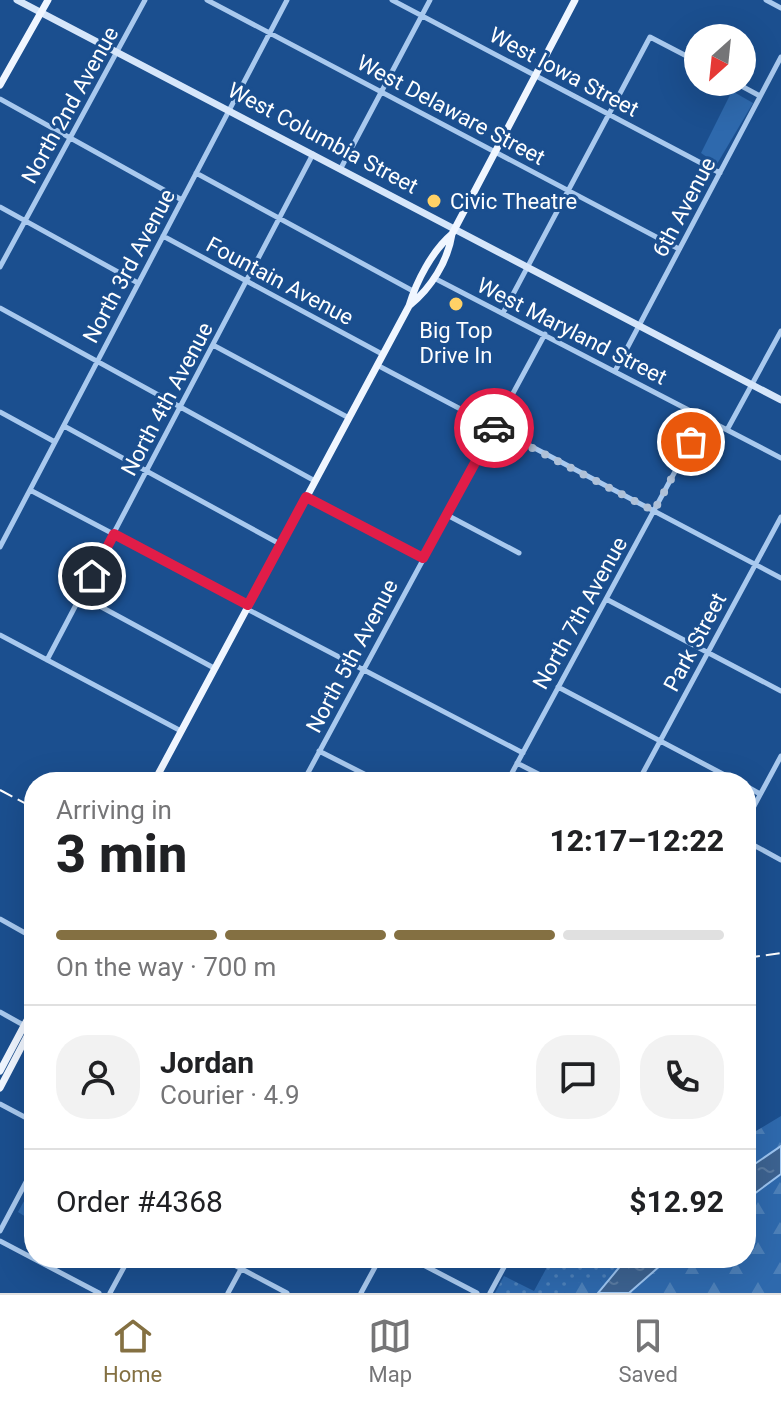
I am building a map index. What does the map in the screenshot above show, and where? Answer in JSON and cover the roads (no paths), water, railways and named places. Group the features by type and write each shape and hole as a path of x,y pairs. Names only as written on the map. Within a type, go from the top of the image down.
{"main road":[{"name":"West Columbia Street","path":"17,0 314,153 453,231 781,400"},
{"path":"0,85 48,0"},
{"path":"409,306 413,291 453,231 575,0"},
{"path":"159,772 382,354 409,306 434,278 450,245 453,231"},
{"path":"0,1071 24,1035"},
{"path":"0,1088 24,1038"}],"street":[{"name":"North 2nd Avenue","path":"0,267 145,0"},
{"name":"West Delaware Street","path":"207,0 679,249"},
{"name":"North 3rd Avenue","path":"0,547 3,533 30,490 287,0"},
{"name":"West Iowa Street","path":"392,0 720,173"},
{"path":"341,168 430,0"},
{"path":"766,0 781,8"},
{"path":"503,313 650,37 684,55"},
{"name":"6th Avenue","path":"615,371 781,57"},
{"path":"756,94 760,96"},
{"path":"0,99 182,200"},
{"name":"North 4th Avenue","path":"47,660 314,153"},
{"path":"196,173 413,291"},
{"path":"0,207 138,283"},
{"name":"Fountain Avenue","path":"163,236 382,354"},
{"name":"West Maryland Street","path":"434,278 781,458"},
{"path":"0,308 315,481"},
{"path":"727,430 781,331"},
{"name":"North 5th Avenue","path":"308,772 545,334"},
{"path":"213,345 349,418"},
{"path":"377,365 781,578"},
{"path":"0,412 55,442"},
{"name":"North 7th Avenue","path":"512,772 704,418"},
{"path":"64,426 280,544"},
{"path":"30,490 523,753"},
{"path":"306,497 423,558"},
{"path":"447,515 519,553"},
{"name":"Park Street","path":"643,772 781,517"},
{"path":"81,596 214,668"},
{"path":"606,599 781,691"},
{"path":"0,635 181,731"},
{"path":"558,687 719,772"},
{"path":"319,751 360,772"},
{"path":"756,802 781,756"},
{"path":"517,763 535,772"},
{"path":"756,792 760,794"},
{"path":"756,846 781,860"},
{"path":"0,919 24,932"},
{"path":"0,1012 24,1023"},
{"path":"0,1104 24,1117"},
{"path":"0,1231 24,1186"},
{"path":"0,1241 24,1254"},
{"path":"51,1268 99,1293"},
{"path":"110,1293 124,1268"},
{"path":"361,1293 375,1268"},
{"path":"429,1268 477,1293"},
{"path":"490,1293 504,1268"},
{"path":"228,1293 241,1269 287,1293"}],"water":[{"path":"781,1146 781,1174 756,1193 756,1163"},
{"path":"619,1268 658,1268 629,1293 598,1293"}],"railway":[{"path":"0,790 24,803"},
{"path":"756,957 781,953"}],"place":[{"name":"Civic Theatre","path":"434,201"},
{"name":"Big Top Drive In","path":"456,304"}]}
